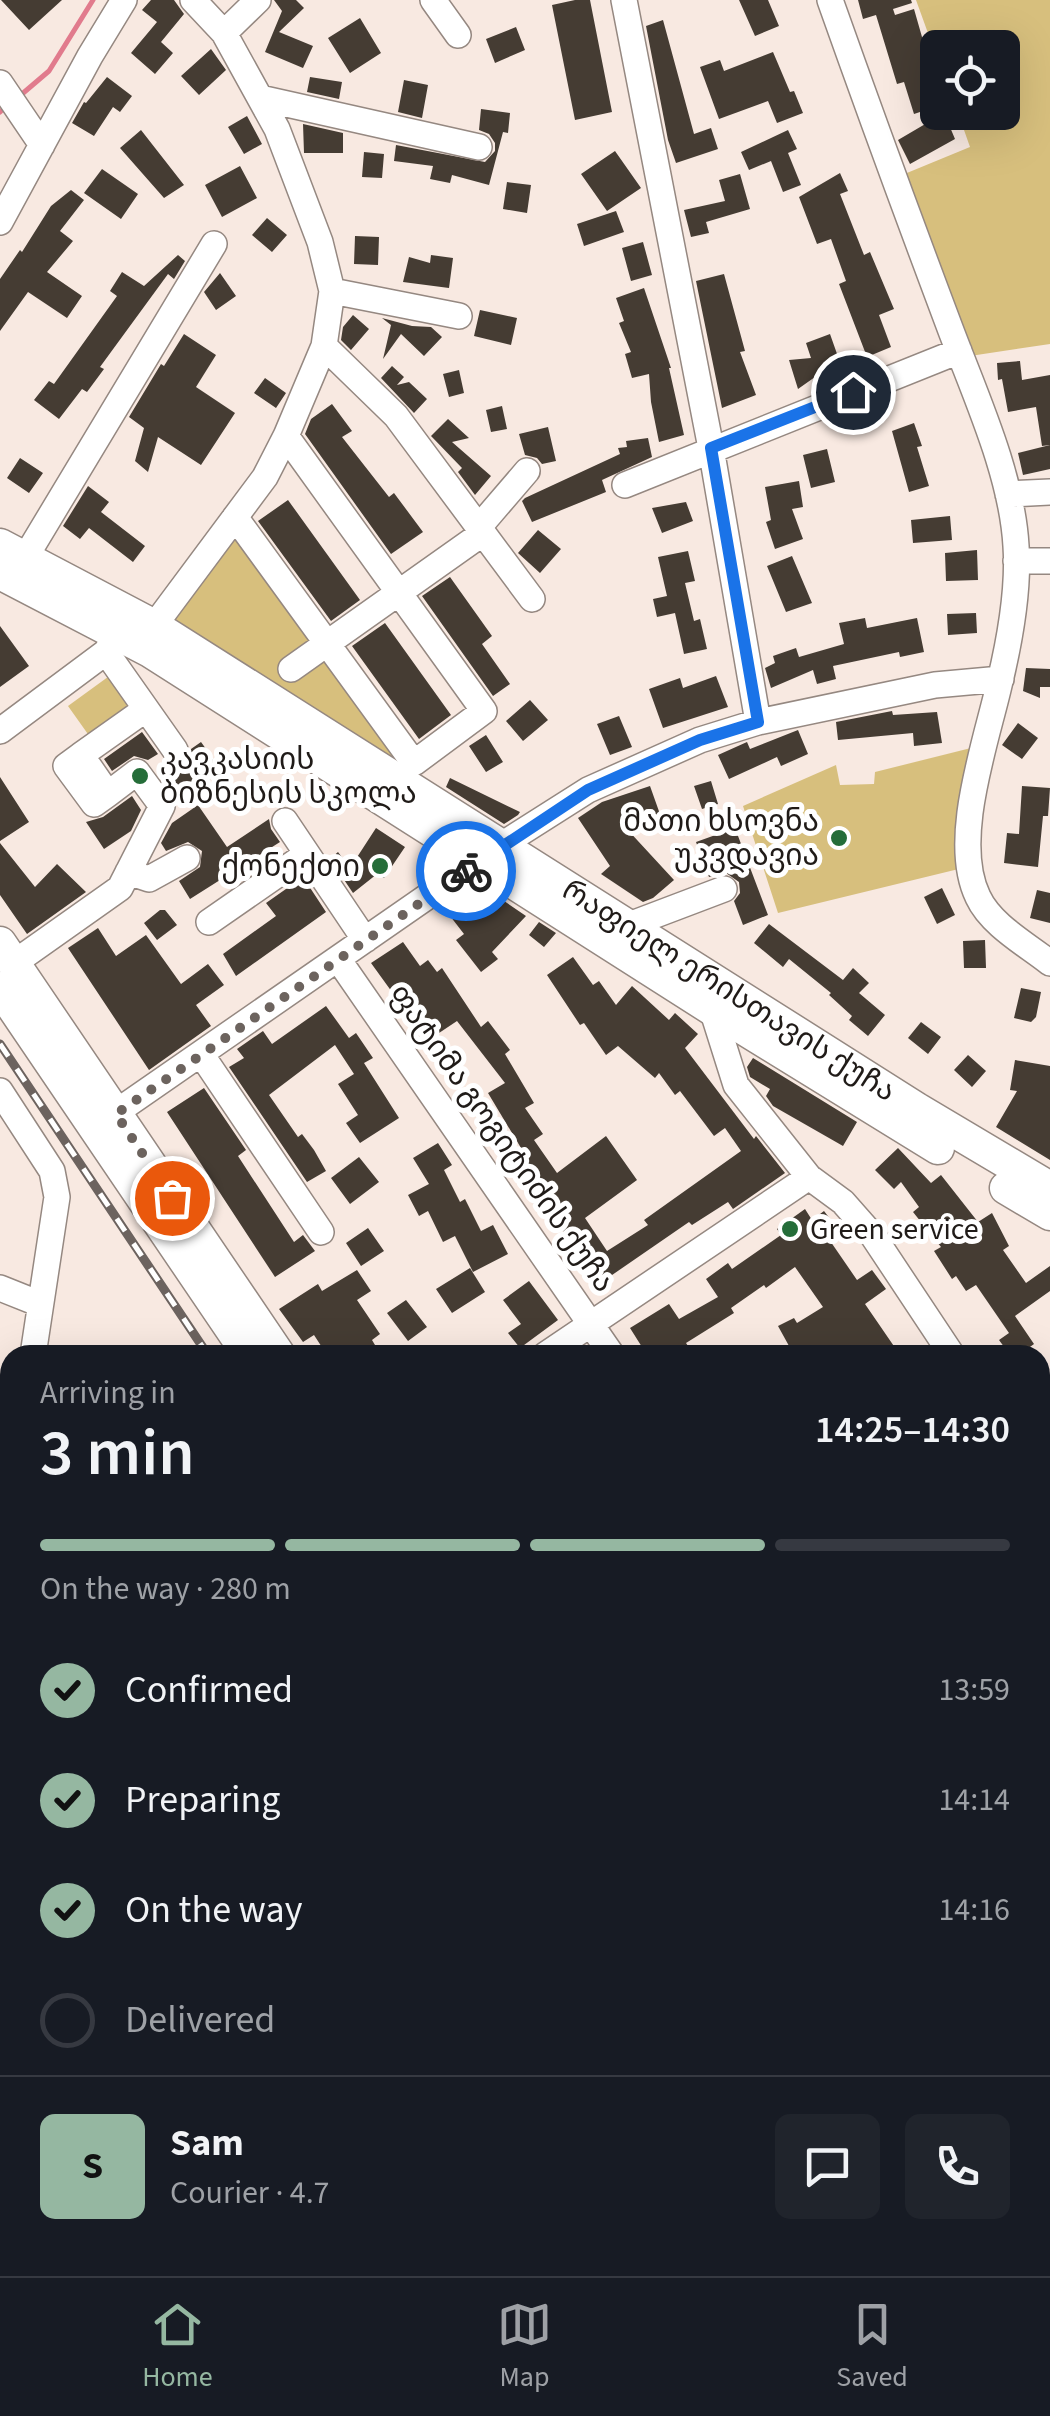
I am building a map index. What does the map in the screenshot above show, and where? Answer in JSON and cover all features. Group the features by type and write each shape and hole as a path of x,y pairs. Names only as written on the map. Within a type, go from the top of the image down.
{"main road":[{"name":"რაფიელ ერისთავის ქუჩა","path":"8,558 154,626 492,853 712,1009 1050,1214"},
{"name":"რაფიელ ერისთავის ქუჩა","path":"8,558 112,643 261,720 492,853 629,924 917,1109 1050,1188"},
{"path":"5,965 116,1114 272,1345"},
{"path":"5,965 244,1345"}],"street":[{"path":"0,222 124,0"},
{"path":"154,626 265,477 324,346 332,291 320,242 277,129 224,33 193,0"},
{"path":"224,33 258,0"},
{"path":"433,0 458,36"},
{"path":"624,0 711,448 758,722"},
{"path":"830,0 1008,494 1016,560 1000,680 974,776 969,847 972,883 990,914 1050,963"},
{"path":"0,83 42,144"},
{"path":"260,98 479,146"},
{"path":"8,558 214,244"},
{"path":"332,291 459,316"},
{"path":"324,346 396,416 532,599"},
{"path":"625,485 959,351"},
{"path":"236,517 414,763 484,711 286,436"},
{"path":"291,669 481,530 527,472"},
{"path":"1008,494 1050,492"},
{"path":"1016,560 1050,561"},
{"path":"0,731 112,643 146,709 175,750"},
{"path":"116,1114 588,790 700,740 758,722 934,685 1000,680"},
{"path":"5,965 120,888 162,806 137,772 108,794 81,755 146,709"},
{"path":"285,821 365,940"},
{"path":"210,922 307,854"},
{"path":"128,872 149,879 187,858"},
{"path":"629,924 724,889"},
{"name":"ფატიმა გოგიტიძის ქუჩა","path":"338,959 605,1345"},
{"path":"712,1009 736,1084 809,1177 843,1202 873,1236 945,1345"},
{"path":"200,1054 321,1232"},
{"path":"0,1090 52,1171 57,1198 34,1345"},
{"path":"560,1345 809,1177"},
{"path":"0,1288 40,1304"}],"shaded area":[{"path":"916,0 1050,0 1050,344 970,356 902,175 970,147 964,130 1020,130 1020,30 927,30"},
{"path":"235,517 414,763 407,785 163,632"},
{"path":"112,674 134,705 90,737 68,706"},
{"path":"983,745 971,866 778,913 743,806 836,765 840,785 874,784 875,772"}],"building":[{"path":"1,0 62,0 29,30"},
{"path":"151,0 174,0 184,14 161,42 173,53 155,74 131,53 157,22 142,10"},
{"path":"274,0 296,0 304,8 279,32 313,46 303,68 265,52 282,11"},
{"path":"590,0 612,112 575,120 552,5"},
{"path":"739,0 768,0 779,26 755,36"},
{"path":"858,0 911,0 912,3 893,9 895,15 914,9 920,30 920,112 914,114 904,82 897,84 876,15 863,19"},
{"path":"360,18 381,53 350,73 328,38"},
{"path":"663,20 694,134 711,128 718,149 676,163 646,26"},
{"path":"516,27 525,50 495,63 486,39"},
{"path":"211,49 226,70 199,95 181,76"},
{"path":"773,52 803,113 777,123 768,101 719,119 700,67 720,60 724,71"},
{"path":"107,77 132,96 120,112 113,107 94,136 72,123 84,102"},
{"path":"310,77 342,82 339,99 307,92"},
{"path":"404,80 428,85 422,118 398,112"},
{"path":"481,109 510,113 508,133 503,132 489,185 452,175 450,183 430,179 433,166 394,161 396,145 485,162 495,151 495,143 489,134 479,130"},
{"path":"247,116 262,144 244,154 228,127"},
{"path":"303,124 343,133 343,153 304,153"},
{"path":"920,127 951,130 955,139 910,164 898,140"},
{"path":"141,130 184,185 164,198 120,148"},
{"path":"788,130 797,149 788,153 801,185 783,192 771,161 749,170 741,152"},
{"path":"615,151 641,188 607,211 581,174"},
{"path":"364,152 384,154 382,178 362,177"},
{"path":"240,166 257,198 222,217 205,185"},
{"path":"102,169 138,194 121,219 84,193"},
{"path":"840,173 848,191 840,194 864,255 870,252 894,309 879,315 891,347 867,357 839,284 846,281 831,239 817,244 799,197"},
{"path":"740,174 750,209 706,222 709,233 691,237 684,210 725,201 719,180"},
{"path":"507,182 531,185 527,213 503,209"},
{"path":"71,190 84,200 60,231 73,241 47,272 82,296 67,318 28,292 0,331 0,279 51,206"},
{"path":"616,211 624,232 584,246 577,224"},
{"path":"267,218 287,235 272,252 252,235"},
{"path":"355,236 379,237 378,265 354,264"},
{"path":"643,242 652,275 631,281 622,248"},
{"path":"178,255 185,261 174,279 168,274 100,367 104,369 87,392 82,389 59,419 34,400 49,381 54,384 117,296 110,291 122,272 144,286"},
{"path":"431,255 453,258 449,288 403,282 409,257 430,263"},
{"path":"220,273 236,296 216,310 204,292"},
{"path":"724,274 745,351 740,352 756,395 722,408 696,281"},
{"path":"644,288 671,368 684,435 659,442 649,374 632,378 625,354 631,352 619,323 624,321 616,298"},
{"path":"480,310 517,318 511,345 474,336"},
{"path":"353,315 369,329 351,350 341,340 343,327"},
{"path":"382,318 431,327 442,337 424,356 401,334 383,359 391,325"},
{"path":"184,334 216,355 196,387 235,413 201,465 158,437 148,472 135,461 144,428 129,417"},
{"path":"830,334 842,368 815,377 798,389 789,360 811,358 806,343"},
{"path":"1020,361 1022,380 1050,375 1050,445 1042,446 1036,407 1008,412 997,363"},
{"path":"392,366 404,377 397,385 409,382 427,399 414,413 381,378"},
{"path":"459,370 464,393 449,397 443,374"},
{"path":"265,378 286,393 276,408 254,393"},
{"path":"332,404 352,431 342,437 389,497 394,493 423,532 391,554 305,434 311,419"},
{"path":"502,406 507,429 491,432 486,410"},
{"path":"448,419 469,438 452,442 491,476 475,495 458,472 462,468 431,436"},
{"path":"914,423 929,486 909,492 892,431"},
{"path":"548,427 556,461 542,464 525,455 519,434"},
{"path":"648,438 652,457 602,480 606,492 532,522 522,501 525,498 620,454 618,448 627,447 626,441"},
{"path":"1050,445 1050,469 1023,475 1018,453"},
{"path":"827,449 835,482 811,488 803,455"},
{"path":"20,458 43,473 29,493 7,478"},
{"path":"799,481 803,507 792,509 803,539 775,549 766,522 771,520 765,487"},
{"path":"88,486 109,502 101,512 145,546 133,562 89,528 80,539 63,526"},
{"path":"288,500 360,600 331,621 258,521"},
{"path":"686,502 693,521 662,533 652,508"},
{"path":"950,516 952,540 913,543 911,520"},
{"path":"538,530 561,549 540,573 518,553"},
{"path":"977,550 978,580 946,581 945,553"},
{"path":"688,551 695,581 685,583 694,621 700,619 707,649 684,654 675,613 657,617 653,599 667,596 658,557"},
{"path":"792,556 812,603 786,612 767,566"},
{"path":"450,577 492,636 482,644 510,684 493,696 422,596"},
{"path":"976,613 977,633 948,635 947,614"},
{"path":"865,618 867,628 917,618 924,652 900,657 899,652 833,666 836,679 817,684 813,670 771,688 765,668 775,663 773,656 796,648 799,657 844,644 839,623"},
{"path":"385,623 451,715 419,739 352,646"},
{"path":"0,626 29,666 0,687"},
{"path":"1026,668 1050,669 1050,687 1040,687 1040,698 1023,691"},
{"path":"716,676 728,707 663,728 649,689 680,678 683,688"},
{"path":"530,700 548,720 523,741 506,721"},
{"path":"892,711 893,715 937,712 942,743 914,746 913,733 838,740 836,722"},
{"path":"619,716 632,747 610,755 597,724"},
{"path":"1018,723 1038,738 1022,759 1002,745"},
{"path":"798,730 808,754 781,766 777,757 729,779 718,755 747,742 750,749"},
{"path":"142,732 158,754 148,760 134,756 112,771 104,759"},
{"path":"486,735 503,762 486,772 469,746"},
{"path":"201,742 222,771 184,797 163,765 184,764 191,749"},
{"path":"0,777 29,822 0,841"},
{"path":"450,778 520,812 504,824 446,787"},
{"path":"711,781 718,804 702,809 694,786"},
{"path":"650,786 661,817 626,828 674,880 643,902 601,874 610,866 578,818 602,802"},
{"path":"1022,786 1050,788 1038,867 1004,863 1007,833 1019,834"},
{"path":"132,796 141,810 131,831 104,849 86,822 103,817"},
{"path":"198,805 227,847 269,819 280,842 190,899 179,881 200,867 202,851 188,842 166,851 161,843 172,823"},
{"path":"376,828 405,847 384,878 377,874 353,893 330,859 338,852 350,868"},
{"path":"735,828 768,915 743,925 734,901 740,893 739,882 726,873 709,877 696,842"},
{"path":"0,843 35,887 57,864 86,892 27,934 0,895"},
{"path":"303,877 326,912 236,976 223,954 276,916 266,903"},
{"path":"485,888 526,916 492,952 498,959 481,972 456,940 464,934 447,912 471,893 476,899"},
{"path":"942,888 955,915 937,924 924,897"},
{"path":"1037,890 1050,893 1050,923 1030,918"},
{"path":"165,910 177,925 157,940 144,923"},
{"path":"539,922 556,933 544,947 529,935"},
{"path":"769,924 843,980 853,968 869,983 859,993 885,1015 868,1036 849,1020 852,1016 831,993 789,959 783,967 754,943"},
{"path":"98,928 116,956 146,935 181,984 208,964 224,985 196,1005 211,1026 149,1070 68,948"},
{"path":"985,940 986,968 964,968 963,941"},
{"path":"403,942 420,966 428,960 437,972 442,968 481,1027 488,1021 510,1050 505,1054 534,1103 525,1108 543,1134 534,1140 557,1173 606,1136 637,1180 585,1218 607,1251 648,1225 644,1220 741,1151 725,1128 714,1136 680,1091 675,1095 659,1073 655,1078 618,1046 606,1055 584,1023 580,1025 547,975 573,957 593,985 599,981 616,1005 632,986 669,1020 675,1013 698,1034 685,1048 785,1173 733,1209 728,1202 692,1225 689,1222 599,1284 562,1229 555,1233 527,1194 540,1185 488,1093 505,1083 457,1021 436,1035 415,1003 405,1010 371,963"},
{"path":"1021,988 1041,992 1036,1017 1031,1022 1014,1018"},
{"path":"326,1006 349,1038 356,1033 373,1058 364,1063 399,1118 360,1143 346,1123 358,1115 338,1084 354,1074 335,1045 269,1095 326,1171 307,1182 229,1067 244,1058 237,1049 263,1031 272,1044"},
{"path":"921,1022 941,1037 928,1054 908,1038"},
{"path":"968,1055 986,1071 972,1087 954,1070"},
{"path":"753,1058 857,1122 843,1146 773,1106 766,1096 770,1089 750,1077 747,1067"},
{"path":"1015,1060 1050,1066 1050,1160 996,1127 1017,1091 1010,1090"},
{"path":"204,1088 246,1150 238,1156 294,1242 303,1235 315,1251 275,1277 167,1112"},
{"path":"438,1143 452,1165 444,1170 460,1202 465,1199 481,1231 493,1225 508,1254 473,1272 455,1236 443,1242 428,1211 419,1216 408,1195 429,1184 413,1158"},
{"path":"898,1148 931,1183 941,1175 978,1222 992,1213 1009,1246 1003,1250 1026,1283 1050,1266 1050,1291 1015,1316 1034,1344 1003,1345 999,1340 1009,1333 976,1285 966,1291 956,1276 952,1279 934,1251 941,1247 913,1212 919,1207 901,1182 894,1189 875,1170"},
{"path":"359,1157 379,1182 350,1204 331,1178"},
{"path":"805,1209 812,1220 824,1211 834,1224 824,1232 857,1280 872,1270 886,1289 865,1304 893,1345 788,1345 778,1326 794,1318 797,1323 823,1307 795,1267 731,1308 734,1313 687,1345 641,1345 630,1328 669,1304 679,1319 718,1297 706,1279 728,1263 732,1269 781,1235 777,1229"},
{"path":"368,1228 384,1251 361,1266 346,1243"},
{"path":"470,1268 485,1292 452,1313 436,1289"},
{"path":"357,1270 371,1291 357,1300 380,1334 372,1340 375,1345 320,1345 314,1335 303,1342 279,1309 318,1284 322,1291"},
{"path":"529,1281 558,1320 524,1345 518,1345 508,1333 521,1324 503,1300"},
{"path":"406,1300 427,1327 408,1341 387,1313"}],"waterway":[{"path":"22,94 49,71 93,0"}],"railway":[{"path":"0,1044 201,1345"}],"way so far":[{"path":"172,1198 116,1114 466,871"}],"place":[{"name":"კავკასიის ბიზნესის სკოლა","path":"140,776"},
{"name":"მათი ხსოვნა უკვდავია","path":"839,838"},
{"name":"ქონექთი","path":"380,866"},
{"name":"Green service","path":"790,1229"}],"route":[{"path":"466,871 588,790 700,740 758,722 711,448 853,392"}]}
